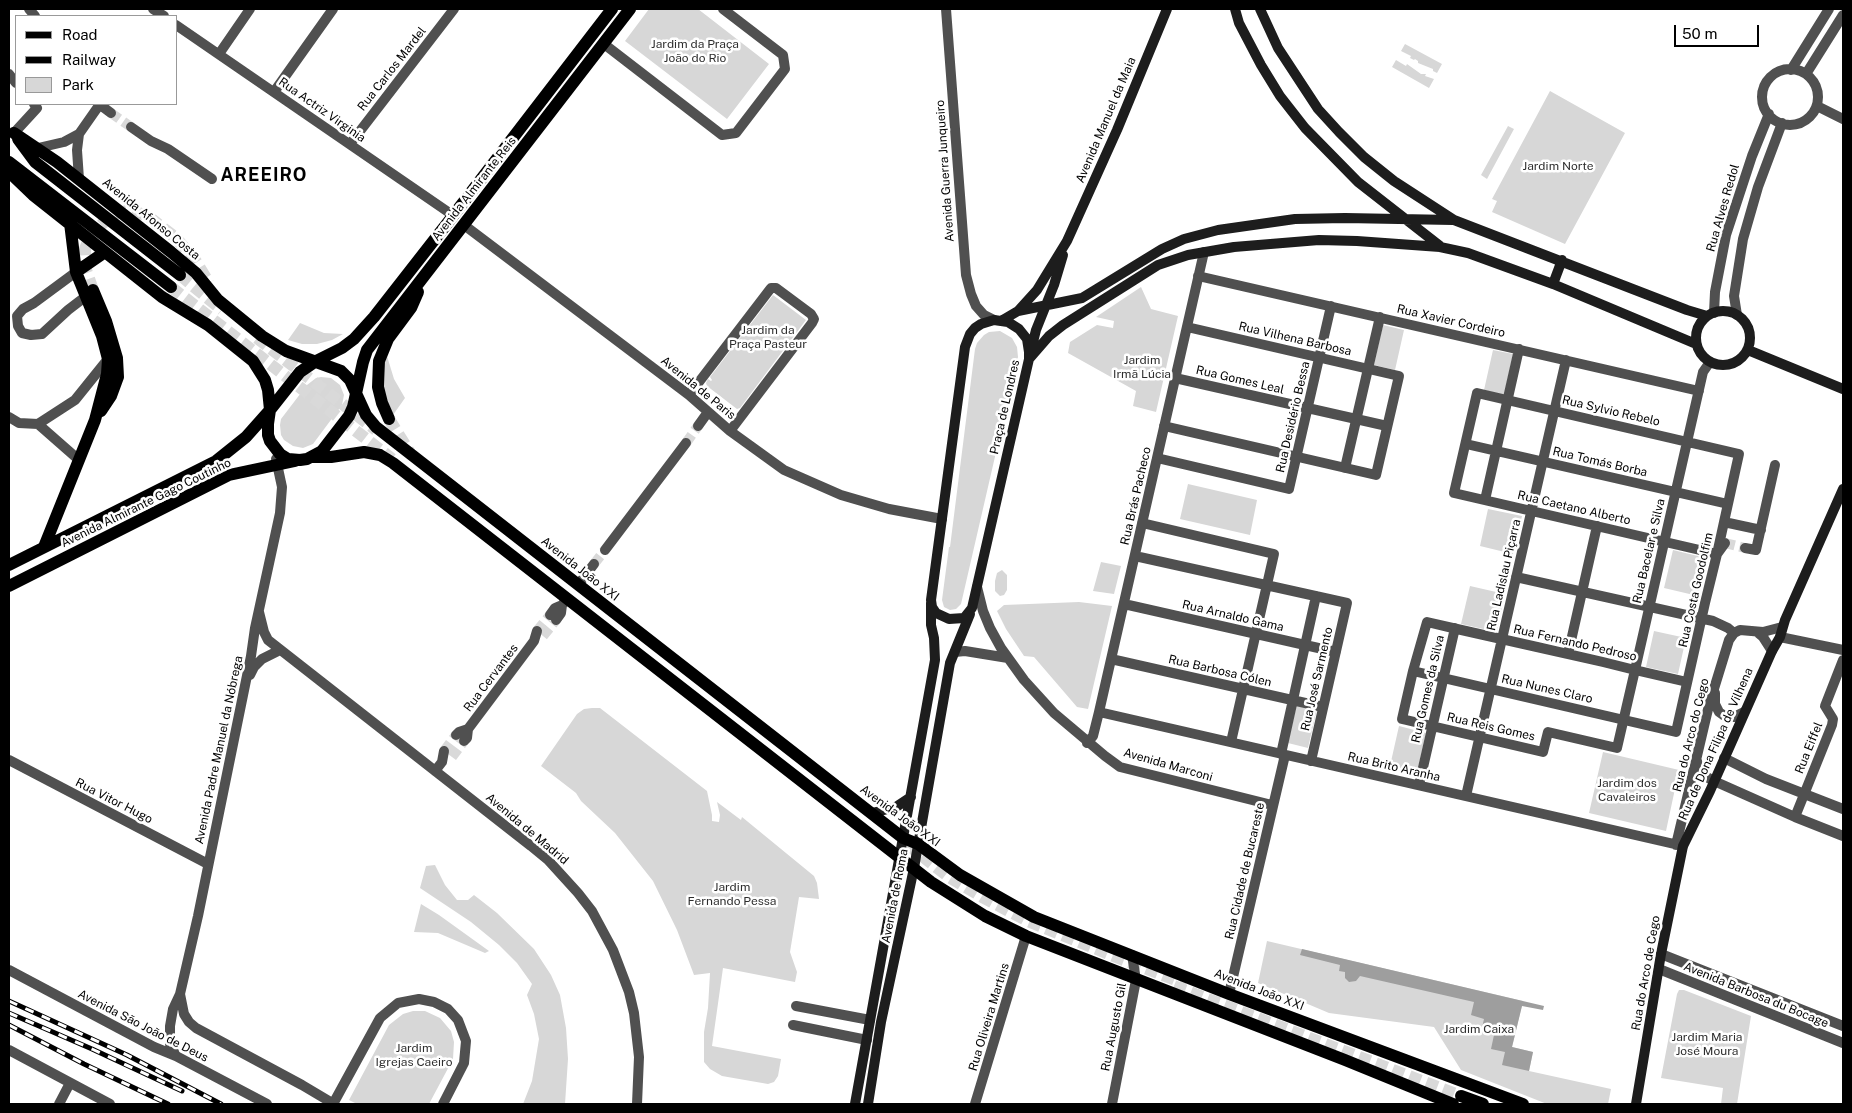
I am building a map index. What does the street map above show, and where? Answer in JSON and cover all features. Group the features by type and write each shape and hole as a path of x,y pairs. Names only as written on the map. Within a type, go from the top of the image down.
{"main road":[{"name":"Avenida Almirante Reis","path":"316,361 342,348 362,331 454,216 612,9"},
{"name":"Avenida Almirante Reis","path":"356,394 363,362 368,350 630,9"},
{"name":"Avenida Afonso Costa","path":"11,130 80,179 172,252 196,273 218,300 262,336 278,347 316,361"},
{"name":"Avenida Afonso Costa","path":"11,130 36,162 180,276"},
{"path":"9,162 171,287"},
{"path":"9,172 32,195 162,297 208,324 253,361 265,380 270,410 268,435 273,446 283,456 292,460 300,460 364,452 380,455 565,602 951,896 1026,936 1136,980 1345,1060 1457,1100 1483,1104"},
{"path":"454,216 464,224"},
{"path":"70,223 76,272 106,321 118,358 118,377 111,396 95,420"},
{"path":"76,272 104,252"},
{"path":"390,419 382,403 378,387 379,362 388,339 415,301 422,278"},
{"path":"44,548 95,420 107,374 108,359 89,294"},
{"path":"270,410 300,372 316,361 341,371 350,380 356,394 349,416 328,444 314,457"},
{"name":"Avenida João XXI","path":"356,394 366,415 376,427 903,838 918,844 960,875 1034,917 1229,994 1523,1104"},
{"name":"Avenida Almirante Gago Coutinho","path":"9,565 216,461 246,437 270,410"},
{"name":"Avenida Almirante Gago Coutinho","path":"9,586 229,475 300,460"},
{"path":"565,602 578,585"},
{"path":"1026,936 1034,917"},
{"path":"1345,1060 1350,1051 1363,1045"}],"street":[{"path":"219,54 250,9"},
{"path":"274,92 333,9"},
{"name":"Rua Carlos Mardel","path":"350,144 454,9"},
{"path":"604,44 722,135 736,133 785,69 783,55 723,9"},
{"name":"Avenida Guerra Junqueiro","path":"946,9 966,275 976,306 984,315 998,320"},
{"name":"Avenida Manuel da Maia","path":"998,320 1018,311 1040,287 1067,241 1117,130 1167,9"},
{"path":"1235,9 1239,23 1261,65 1280,96 1305,128 1358,182 1440,246"},
{"path":"1029,359 1056,331 1140,274 1166,262 1204,252 1234,247 1328,240 1440,246 1468,253 1553,284 1696,344 1704,357 1710,362 1724,366 1732,364 1739,361 1748,350 1750,333 1748,326 1737,315 1730,312 1711,315 1688,310 1454,220 1394,181 1364,157 1318,109 1278,48 1260,9"},
{"path":"1791,70 1829,9"},
{"path":"1806,74 1843,15"},
{"name":"Rua Actriz Virginia","path":"178,26 454,216"},
{"path":"1791,70 1806,74 1817,90 1817,106 1811,116 1802,123 1794,125 1782,123 1769,114 1763,101 1766,85 1776,74 1791,70"},
{"path":"11,130 37,108 35,105"},
{"path":"80,179 76,150 79,134 99,105"},
{"path":"101,105 112,113"},
{"path":"1817,106 1843,119"},
{"name":"Rua Alves Redol","path":"1711,315 1726,236 1743,182 1769,114"},
{"path":"1737,315 1734,296 1743,239 1758,187 1782,123"},
{"path":"132,127 212,179"},
{"path":"38,148 64,142 79,134"},
{"path":"1018,311 1076,300 1087,296 1162,249 1184,239 1207,232 1282,220 1345,218 1454,220"},
{"name":"Avenida de Paris","path":"464,224 689,395 730,431 768,460 800,478 841,495 879,506 942,519"},
{"name":"Avenida Manuel da Maia","path":"1029,359 1036,330 1054,285 1067,241"},
{"name":"Rua Brás Pacheco","path":"1087,743 1093,736 1099,712 1204,252"},
{"path":"1553,284 1562,260"},
{"path":"76,272 23,309 18,316 18,326 22,333 31,336 42,334 89,294"},
{"name":"Rua Xavier Cordeiro","path":"1198,276 1698,391"},
{"path":"689,395 771,288 776,288 812,314 814,318 812,323 730,431"},
{"name":"Rua Desidério Bessa","path":"1157,458 1289,489 1331,306"},
{"path":"1696,344 1698,328 1711,315"},
{"path":"1346,468 1380,317"},
{"path":"972,608 964,618 949,619 936,613 932,606 932,600 965,346 975,328 981,324 998,320"},
{"name":"Praça de Londres","path":"972,608 1029,359 1028,346 1023,334 1014,325 998,320"},
{"name":"Rua Vilhena Barbosa","path":"1187,327 1399,376 1387,426"},
{"path":"1485,500 1519,350"},
{"path":"1748,350 1843,389"},
{"path":"9,417 19,423 38,424 76,400 108,359"},
{"name":"Rua Ladislau Piçarra","path":"1466,796 1566,360"},
{"name":"Rua Bacelar e Silva","path":"1617,748 1698,391 1703,372 1710,362"},
{"name":"Rua Gomes Leal","path":"1175,378 1387,426"},
{"name":"Rua Sylvio Rebelo","path":"1466,444 1477,393 1739,454"},
{"path":"698,426 708,412"},
{"path":"38,424 79,460"},
{"path":"1164,426 1376,475 1387,426"},
{"path":"605,550 686,443"},
{"name":"Rua Tomás Borba","path":"1466,444 1728,504"},
{"name":"Rua Caetano Alberto","path":"1466,444 1454,493 1717,554"},
{"name":"Avenida Padre Manuel da Nóbrega","path":"176,1056 172,1050 170,1026 173,1008 180,994 208,864 282,497 273,446"},
{"name":"Rua Costa Goodolfim","path":"1676,732 1739,454"},
{"path":"1745,548 1756,550 1776,464"},
{"path":"1781,632 1843,489"},
{"path":"1724,522 1761,530"},
{"path":"1142,523 1274,554 1231,742"},
{"path":"1568,654 1597,526"},
{"path":"1717,554 1725,543"},
{"path":"1135,556 1316,596"},
{"path":"578,585 594,564"},
{"path":"1516,576 1722,624 1734,633 1740,630 1781,632 1843,650"},
{"name":"Avenida Marconi","path":"977,587 986,619 996,640 1008,658 1039,697 1087,743 1120,767 1272,806"},
{"name":"Rua José Sarmento","path":"1311,760 1347,603 1316,596"},
{"name":"Rua Cidade de Bucareste","path":"1229,994 1272,806 1316,596"},
{"name":"Avenida de Roma","path":"855,1104 934,660 930,612 932,600"},
{"path":"553,617 561,613 565,602"},
{"name":"Rua Arnaldo Gama","path":"1124,604 1336,652"},
{"name":"Avenida de Roma","path":"868,1104 881,1022 914,868 950,663 972,608"},
{"name":"Avenida de Madrid","path":"259,612 268,640 548,860 578,893 596,917 619,964 634,1013 639,1057 637,1104"},
{"name":"Rua Fernando Pedroso","path":"1413,671 1427,622 1688,682"},
{"name":"Rua Gomes da Silva","path":"1419,786 1454,628"},
{"path":"1757,632 1763,637 1772,651"},
{"name":"Rua de Dona Filipa de Vilhena","path":"1680,846 1714,781 1781,632"},
{"name":"Rua Cervantes","path":"460,738 466,738 468,729 540,633"},
{"name":"Rua do Arco do Cego","path":"1680,846 1709,705 1729,640 1734,633"},
{"path":"246,682 258,663 280,650"},
{"path":"955,652 965,651 1008,658"},
{"name":"Rua Barbosa Cólen","path":"1111,659 1323,707"},
{"name":"Rua Eiffel","path":"1795,817 1832,724 1833,719 1826,706 1843,660"},
{"name":"Rua Nunes Claro","path":"1413,671 1676,732"},
{"name":"Rua Reis Gomes","path":"1413,671 1402,719 1543,752 1548,732 1617,748"},
{"path":"1715,690 1716,704 1719,712 1726,717 1734,717 1744,712"},
{"name":"Rua Brito Aranha","path":"1099,712 1680,846"},
{"path":"435,771 448,754"},
{"path":"1724,758 1766,779 1843,809"},
{"name":"Rua Vitor Hugo","path":"9,760 208,864"},
{"path":"1697,761 1699,770 1703,775 1714,781 1843,836"},
{"path":"872,814 896,807 911,797"},
{"name":"Rua do Arco de Cego","path":"1636,1104 1680,846"},
{"name":"Rua Oliveira Martins","path":"975,1104 1026,936"},
{"name":"Avenida Barbosa du Bocage","path":"1661,954 1843,1026"},
{"name":"Rua Augusto Gil","path":"1112,1104 1136,980 1132,955"},
{"name":"Avenida Barbosa du Bocage","path":"1658,969 1843,1043"},
{"name":"Avenida São João de Deus","path":"9,970 267,1104"},
{"name":"Avenida São João de Deus","path":"180,994 184,1014 196,1028"},
{"path":"333,1104 380,1018 398,1003 419,999 441,1005 453,1014 462,1026 466,1041 464,1063 442,1104"},
{"path":"796,1006 881,1022"},
{"path":"793,1025 866,1040"},
{"name":"Avenida São João de Deus","path":"171,1038 177,1030 183,1027 190,1026 196,1028 302,1085 333,1104"},
{"path":"9,1050 110,1104"},
{"path":"59,1104 70,1083"}],"green space":[{"name":"Jardim da Praça João do Rio","path":"649,9 698,9 769,64 727,119 625,41"},
{"path":"1405,44 1442,64 1437,73 1401,51"},
{"path":"1396,60 1434,79 1429,88 1392,67"},
{"name":"Jardim Norte","path":"1550,91 1625,133 1565,244 1492,212 1497,201 1492,199"},
{"path":"1508,126 1514,129 1487,179 1481,175"},
{"name":"Jardim Irmã Lúcia","path":"1141,287 1151,309 1178,316 1156,412 1133,406 1136,391 1068,353 1070,342 1097,325 1113,328 1114,321 1096,317"},
{"name":"Jardim da Praça Pasteur","path":"773,295 806,320 740,408 737,409 707,386 706,383 708,379 712,380 710,377"},
{"path":"300,323 324,333 343,334 332,340 317,344 302,344 288,340"},
{"path":"1383,325 1404,330 1395,370 1374,365"},
{"path":"1000,331 1012,338 1017,347 1018,357 961,604 956,609 950,610 944,607 942,600 975,349 977,343 984,335 989,332"},
{"path":"1493,350 1513,354 1504,395 1484,390"},
{"path":"387,356 394,379 405,398 393,415 384,392"},
{"path":"316,378 331,378 340,385 344,395 342,405 313,444 303,448 293,446 284,440 281,435 281,419 307,385"},
{"path":"1188,484 1257,500 1250,535 1180,519"},
{"path":"1488,509 1522,516 1513,554 1480,546"},
{"path":"1673,550 1706,558 1698,596 1664,588"},
{"path":"1101,562 1121,566 1114,594 1093,591"},
{"path":"1002,570 1007,575 1007,590 1004,595 1000,596 995,591 995,581 997,573"},
{"path":"1470,586 1505,594 1497,632 1461,624"},
{"path":"1079,602 1112,606 1088,709 1077,707 1034,657 1024,656 1006,629 997,611 1004,605"},
{"path":"1654,631 1686,638 1678,674 1646,667"},
{"path":"1297,704 1317,709 1308,748 1288,743"},
{"name":"Jardim Fernando Pessa","path":"600,708 707,791 712,821 719,822 720,815 717,802 741,820 742,817 814,876 819,899 799,897 790,952 797,972 795,982 723,968 712,1046 781,1059 778,1076 774,1082 768,1084 722,1076 710,1069 704,1062 704,1032 708,1008 710,973 694,975 677,930 653,881 615,833 581,801 576,793 541,766 577,714 584,709"},
{"path":"1399,726 1426,733 1417,772 1390,766"},
{"name":"Jardim dos Cavaleiros","path":"1603,752 1679,770 1666,831 1589,813"},
{"path":"435,865 445,885 457,900 468,900 474,895 497,913 534,949 551,975 560,995 566,1028 568,1059 565,1104 523,1104 532,1081 539,1039 534,1014 527,995 532,984 517,963 499,945 471,922 420,888 426,866"},
{"path":"421,904 489,951 485,953 438,933 414,932"},
{"name":"Jardim Caixa","path":"1267,941 1523,1001 1512,1047 1533,1052 1529,1071 1611,1089 1608,1104 1547,1104 1461,1070 1434,1027 1329,1013 1258,983"},
{"name":"Jardim Maria José Moura","path":"1679,990 1684,990 1751,1016 1737,1104 1721,1104 1723,1088 1661,1078"},
{"name":"Jardim Igrejas Caeiro","path":"413,1011 425,1011 440,1018 451,1031 454,1042 453,1059 429,1104 357,1104 349,1100 389,1025 403,1014"}],"shaded area":[{"path":"1302,949 1544,1006 1543,1010 1522,1006 1512,1047 1533,1052 1529,1071 1502,1065 1505,1052 1491,1049 1494,1035 1481,1032 1484,1019 1471,1015 1474,1002 1360,976 1356,981 1349,982 1345,978 1345,972 1339,971 1340,965 1300,955"}],"tunnel":[{"path":"111,113 131,127"},
{"path":"93,290 86,270 85,249 91,234 113,214 131,210 149,217 176,238 195,260 209,283"},
{"path":"180,275 222,310"},
{"path":"171,287 392,459"},
{"path":"257,338 376,430"},
{"path":"389,419 410,453"},
{"path":"686,443 698,426"},
{"path":"1725,543 1745,548"},
{"path":"594,564 605,550"},
{"path":"537,631 550,615"},
{"path":"543,636 556,620"},
{"path":"444,751 456,735"},
{"path":"452,757 464,741"},
{"path":"908,845 949,877 1028,921 1186,984"},
{"path":"1174,986 1461,1096"}],"railway":[{"path":"9,1001 127,1055 221,1104"},
{"path":"9,1013 182,1091"},
{"path":"9,1025 84,1064 168,1104"}],"district":[{"name":"AREEIRO","path":"264,175"}]}
